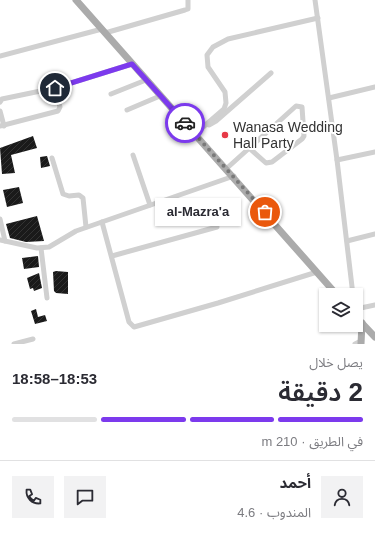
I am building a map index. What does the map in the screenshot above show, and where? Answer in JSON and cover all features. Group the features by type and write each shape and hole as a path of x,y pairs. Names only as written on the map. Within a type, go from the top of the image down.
{"main road":[{"path":"76,0 194,134 234,176 331,288"},
{"path":"363,324 375,337"},
{"path":"359,343 361,332"}],"street":[{"path":"0,56 185,10 188,9 188,0"},
{"path":"315,0 329,98 352,288"},
{"path":"194,134 224,109 226,103 222,86 208,67 207,55 213,47 228,39 318,18"},
{"path":"0,102 2,99 55,88 132,64"},
{"path":"206,125 216,121 271,73"},
{"path":"111,94 146,80"},
{"path":"329,98 375,87"},
{"path":"0,111 2,126 58,111 60,107 55,88"},
{"path":"127,110 160,96"},
{"path":"226,169 249,148 296,106 302,107 305,132 302,139 272,162 266,163 249,148"},
{"path":"337,160 375,152"},
{"path":"133,155 150,205"},
{"path":"52,158 63,194 70,196 79,195 83,198 86,227"},
{"path":"0,219 3,241 41,248 49,248 68,234 234,176"},
{"path":"102,222 129,322 134,327 317,272"},
{"path":"112,256 217,227"},
{"path":"347,241 375,234"},
{"path":"41,248 47,298"},
{"path":"363,308 375,305"},
{"path":"14,344 33,339"}],"building":[{"path":"33,136 37,148 11,155 15,173 2,174 0,148"},
{"path":"47,156 50,166 41,168 40,157"},
{"path":"19,187 23,203 7,207 3,190"},
{"path":"37,216 44,241 26,242 10,238 6,224"},
{"path":"38,256 39,267 24,269 22,258"},
{"path":"53,272 68,272 68,294 56,293 54,291"},
{"path":"39,273 42,288 34,291 33,288 30,289 27,278"},
{"path":"36,309 38,317 45,315 47,321 35,324 31,311"}],"way so far":[{"path":"185,123 265,212"}],"place":[{"name":"Wanasa Wedding Hall Party","path":"225,135"},
{"name":"al-Mazra'a","path":"265,212"}],"route":[{"path":"55,88 132,64 185,123"}]}
